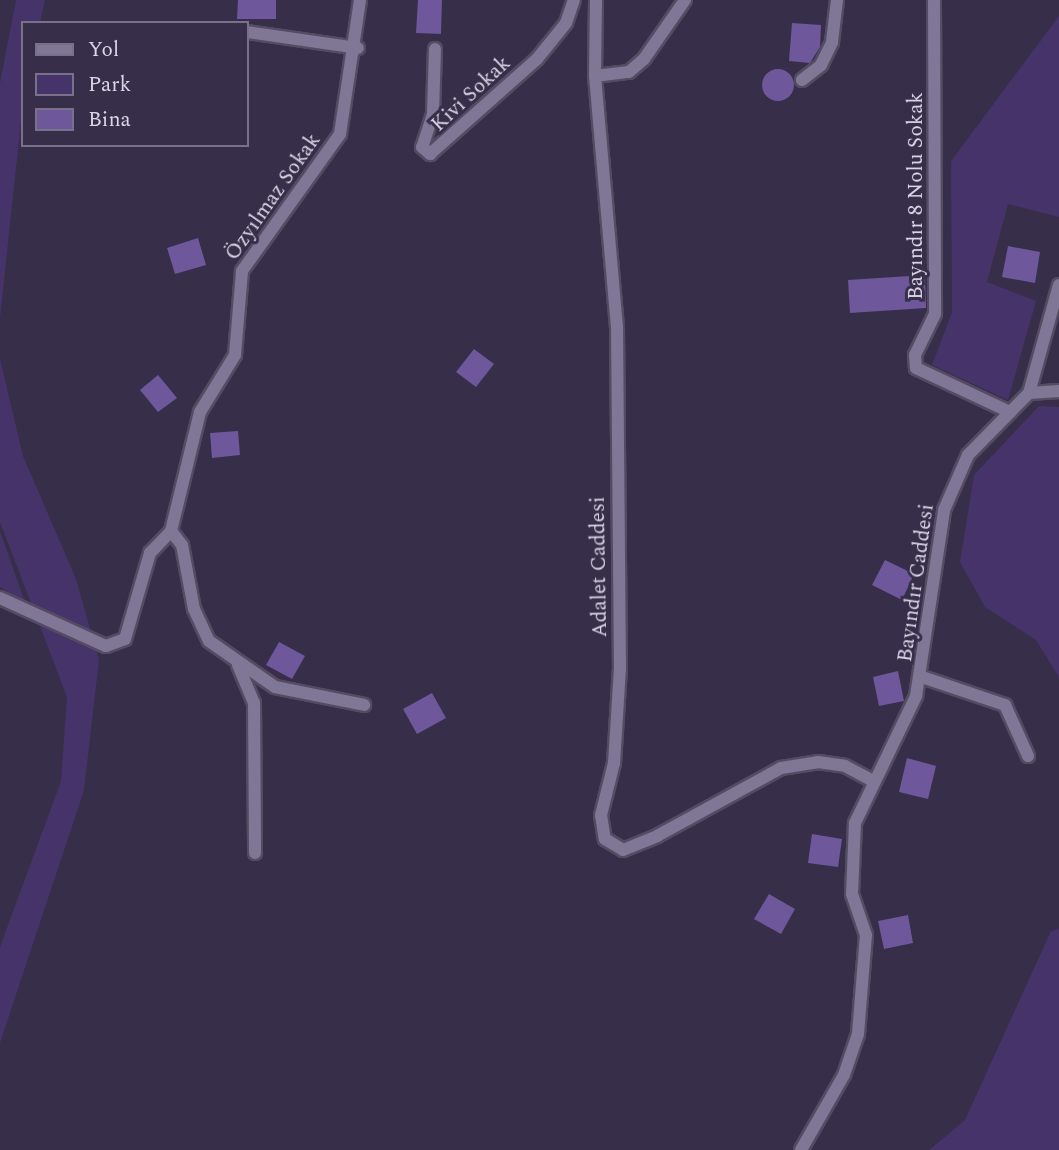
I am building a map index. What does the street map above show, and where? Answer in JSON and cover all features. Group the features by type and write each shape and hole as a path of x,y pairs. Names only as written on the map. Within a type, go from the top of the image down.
{"street":[{"name":"Özyılmaz Sokak","path":"171,531 200,412 235,355 242,271 330,155 358,48 360,0"},
{"name":"Kivi Sokak","path":"435,49 433,114 422,147 429,154 537,59 566,23 573,0"},
{"name":"Adalet Caddesi","path":"596,0 595,76 617,327 620,668 614,763 601,815 605,839 623,850 646,841 781,768 818,762 845,766 871,780"},
{"path":"595,76 628,72 644,59 685,0"},
{"path":"802,80 821,65 832,42 837,0"},
{"name":"Bayındır 8 Nolu Sokak","path":"934,0 935,314 915,355 916,368 1010,412"},
{"path":"248,32 358,48"},
{"name":"Bayındır Caddesi","path":"801,1150 844,1075 859,1034 866,935 849,864 871,780 910,717 922,677 951,486 968,455 1029,393 1059,285"},
{"path":"1029,393 1059,391"},
{"path":"0,598 106,646 125,639 150,553 171,531 182,545 200,625 236,661 275,687 364,705"},
{"path":"236,661 254,703 255,853"},
{"path":"922,677 1005,705 1028,756"}],"green space":[{"path":"16,0 45,0 40,21 21,21 21,122 0,318 0,83"},
{"path":"1059,16 1059,217 1008,204 987,282 1036,301 1008,400 932,365 952,312 951,161"},
{"path":"0,359 23,456 76,579 99,660 84,790 0,1043 0,947 61,781 67,697 0,522"},
{"path":"1039,406 1059,407 1059,677 1036,640 985,607 960,562 974,475"},
{"path":"0,531 25,602 0,587"},
{"path":"1059,929 1059,1150 929,1150 965,1120 1051,931"}],"building":[{"path":"238,0 276,0 276,19 237,19"},
{"path":"418,0 442,0 441,34 416,33"},
{"path":"792,23 821,25 820,47 810,63 789,61"},
{"path":"778,69 789,74 794,85 789,96 778,101 767,96 762,85 767,74"},
{"path":"198,238 206,265 175,274 167,248"},
{"path":"1008,246 1040,252 1035,283 1002,277"},
{"path":"925,275 926,308 850,313 848,280"},
{"path":"474,349 494,364 476,387 456,372"},
{"path":"158,375 177,398 158,412 140,390"},
{"path":"238,431 240,455 212,458 210,433"},
{"path":"885,560 914,574 902,600 872,585"},
{"path":"279,642 305,656 292,679 266,665"},
{"path":"898,671 904,701 879,706 873,677"},
{"path":"432,693 446,718 417,734 403,709"},
{"path":"907,758 936,766 928,799 899,792"},
{"path":"812,834 842,839 838,867 808,863"},
{"path":"769,894 795,909 781,934 754,919"},
{"path":"908,915 913,943 884,949 878,921"}]}
